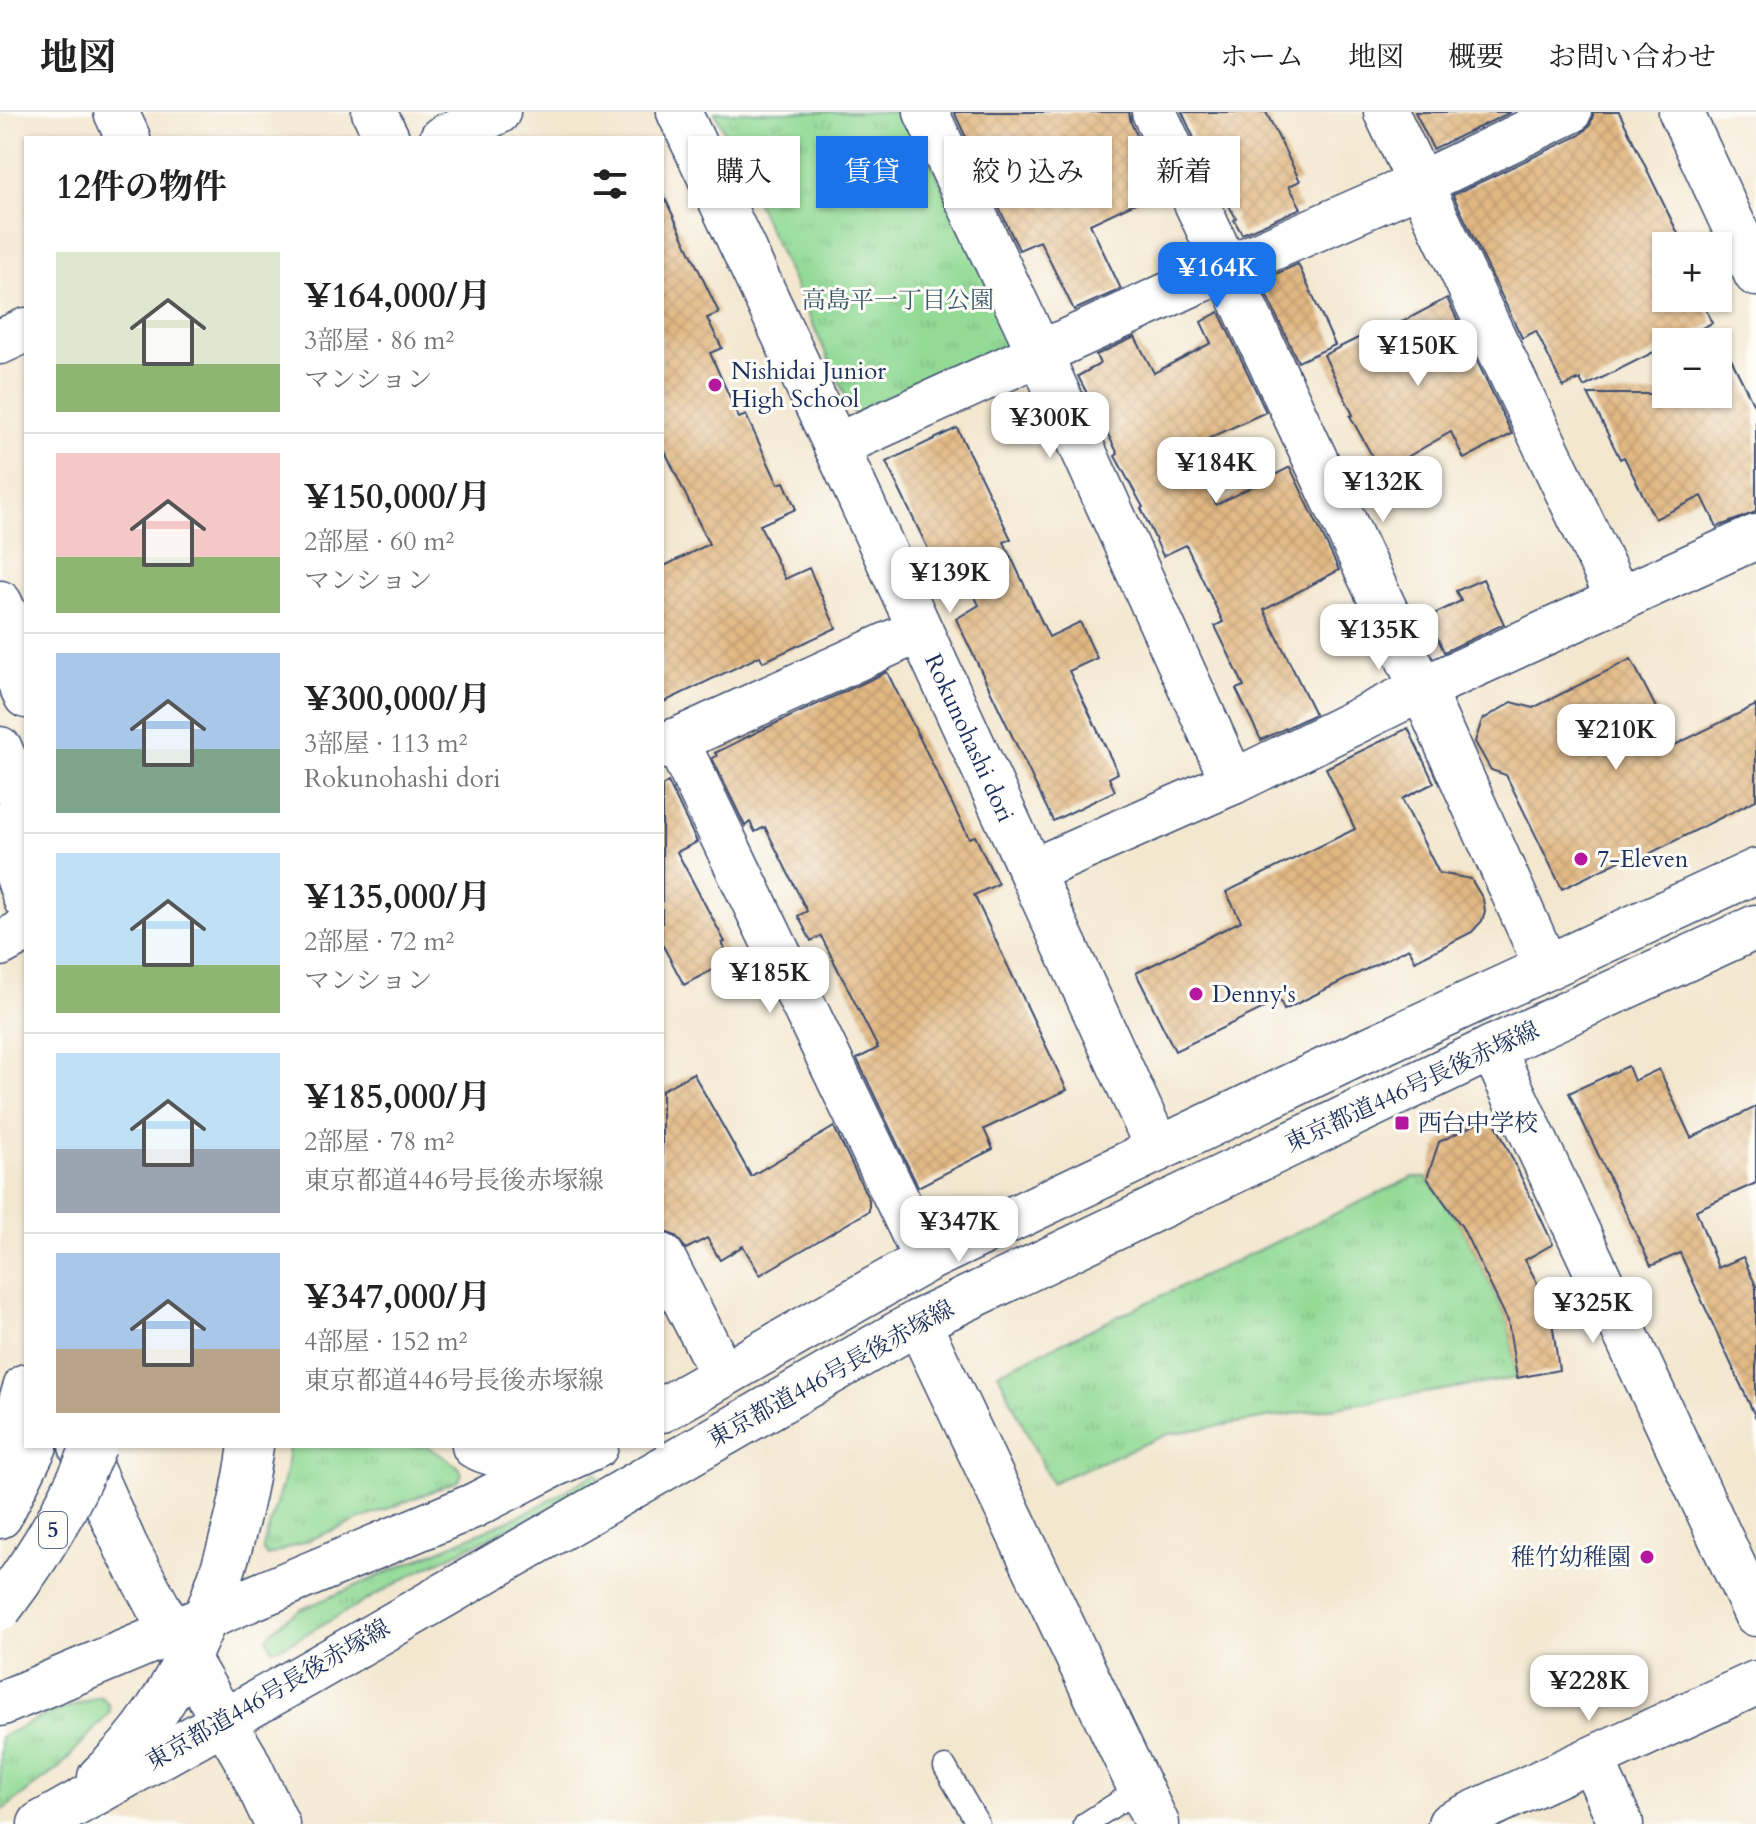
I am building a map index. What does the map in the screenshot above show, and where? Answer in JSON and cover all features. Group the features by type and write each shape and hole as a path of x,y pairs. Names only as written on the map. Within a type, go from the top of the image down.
{"main road":[{"path":"116,112 127,136"},
{"path":"374,112 386,136"},
{"path":"446,136 498,112"},
{"name":"Rokunohashi dori","path":"679,112 836,446 1158,1149"},
{"path":"926,112 1040,354 1233,782"},
{"path":"1154,112 1422,689 1546,966"},
{"path":"1386,112 1619,600"},
{"path":"836,446 1419,184 1569,112"},
{"path":"1681,112 1756,274"},
{"path":"0,342 24,331"},
{"path":"1032,871 1233,782 1422,689 1756,537"},
{"path":"0,603 24,655"},
{"path":"920,630 669,743 926,1260"},
{"path":"0,640 24,692"},
{"path":"0,749 24,805"},
{"path":"0,825 24,894"},
{"path":"664,1409 926,1260 1546,966 1756,871"},
{"name":"東京都道446号長後赤塚線","path":"57,1820 918,1322 1492,1048 1756,927"},
{"path":"0,944 24,931"},
{"path":"1492,1048 1756,1614"},
{"path":"664,1260 723,1375"},
{"path":"918,1322 1149,1806"},
{"name":"5","path":"0,1516 15,1419"},
{"path":"82,1448 126,1547 187,1637 224,1721 277,1824"},
{"name":"5","path":"0,1608 58,1521 93,1448"},
{"name":"東京都道446号長後赤塚線","path":"57,1820 112,1767 150,1720 235,1527 251,1448"},
{"path":"480,1448 507,1457 531,1458 584,1448"},
{"path":"0,1704 187,1637 473,1506 590,1448"},
{"path":"1450,1824 1756,1683"},
{"path":"1592,1760 1621,1824"}],"lane":[{"path":"945,1767 978,1824"},
{"path":"1085,1824 1149,1806"}],"green space":[{"name":"高島平一丁目公園","path":"715,112 908,112 919,136 816,136 816,208 928,208 928,155 944,190 944,208 952,208 1011,336 1002,358 867,419 853,412 759,208 800,208 800,136 726,136"},
{"path":"1413,1177 1427,1178 1462,1227 1508,1321 1517,1378 1168,1434 1051,1483 998,1373"},
{"path":"289,1448 430,1448 459,1467 462,1474 458,1481 268,1556 263,1547 286,1471"},
{"path":"596,1473 600,1479 538,1514 419,1571 286,1645 272,1649 267,1638 300,1610 530,1511"},
{"path":"101,1696 109,1705 110,1712 60,1767 0,1812 0,1737 48,1714"}],"building":[{"path":"954,112 1129,112 1137,136 1128,136 1128,206 1090,224 1121,289 1074,310 1040,241 1019,250 999,208 1112,208 1112,136 965,136"},
{"path":"1182,112 1266,112 1300,181 1289,186 1301,208 1242,234 1230,208 1240,208 1240,136 1193,136"},
{"path":"1415,112 1511,112 1433,149"},
{"path":"1594,112 1619,112 1677,232 1652,232 1652,312 1707,312 1712,323 1702,328 1652,328 1652,353 1584,387 1580,379 1563,387 1536,331 1522,338 1453,195 1580,135 1590,125"},
{"name":"Nishidai Junior High School","path":"664,196 719,313 707,318 722,348 710,353 739,418 746,415 778,484 784,482 796,509 760,525 785,579 809,568 836,628 763,662 760,656 664,702 664,566 709,544 664,449"},
{"path":"1298,264 1335,345 1298,362 1260,281"},
{"path":"1447,298 1512,434 1464,459 1451,432 1381,472 1350,416 1353,415 1324,355 1368,333 1370,339"},
{"path":"1219,312 1266,412 1188,448 1216,505 1290,467 1339,570 1264,610 1315,714 1261,740 1236,689 1244,686 1215,626 1223,622 1186,545 1163,556 1143,507 1115,456 1118,454 1078,376 1100,364 1096,355 1135,337 1154,373 1211,343 1201,322"},
{"path":"1732,361 1756,409 1756,512 1717,527 1702,496 1655,519 1624,457 1620,459 1588,394 1652,394 1652,408 1732,408"},
{"path":"957,428 1011,539 1004,542 1049,637 1080,622 1097,658 1069,671 1118,773 1109,778 1115,791 1053,821 956,619 979,605 962,571 943,580 886,462"},
{"path":"1483,579 1504,624 1444,652 1428,617 1461,601 1456,591"},
{"path":"1631,659 1675,745 1756,705 1756,800 1639,859 1636,853 1562,889 1506,775 1491,770 1475,742 1482,720 1512,702 1533,708"},
{"path":"887,672 969,838 975,836 998,884 974,895 1067,1090 984,1129 993,1149 918,1187 857,1059 878,1048 821,936 811,941 798,916 807,911 765,827 755,832 750,822 745,826 712,758 717,756 715,753 759,731"},
{"path":"1408,728 1434,783 1402,799 1439,873 1471,879 1483,899 1485,911 1482,921 1472,932 1415,961 1409,948 1284,1010 1280,1000 1175,1051 1136,973 1241,921 1226,892 1355,829 1326,768"},
{"path":"668,782 697,842 677,852 725,942 722,943 731,960 684,985 664,948 664,785"},
{"path":"1628,1066 1634,1081 1659,1069 1691,1138 1756,1107 1756,1183 1696,1210 1718,1268 1743,1257 1756,1286 1756,1418 1680,1253 1651,1266 1569,1093"},
{"path":"693,1073 751,1176 834,1127 869,1200 869,1211 760,1275 743,1246 720,1260 707,1238 686,1249 676,1236 664,1232 664,1089"},
{"path":"1492,1116 1553,1244 1525,1260 1550,1307 1559,1370 1517,1378 1508,1321 1462,1227 1427,1178 1439,1142"}],"place":[{"name":"Nishidai Junior High School","path":"715,385"},
{"name":"7-Eleven","path":"1581,859"},
{"name":"Denny's","path":"1196,994"},
{"name":"西台中学校","path":"1402,1123"},
{"name":"稚竹幼稚園","path":"1647,1557"}]}
